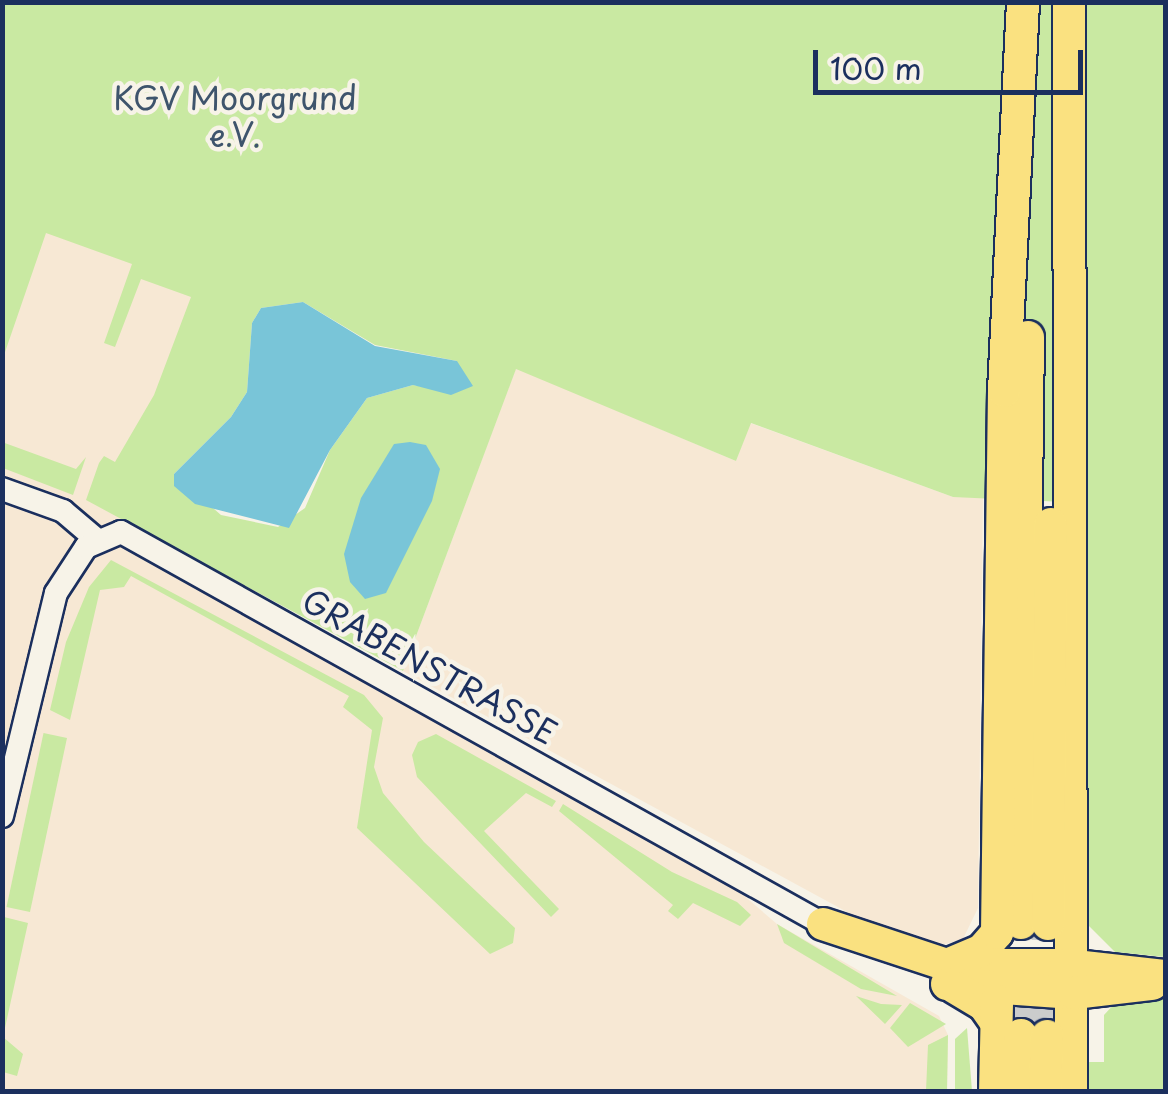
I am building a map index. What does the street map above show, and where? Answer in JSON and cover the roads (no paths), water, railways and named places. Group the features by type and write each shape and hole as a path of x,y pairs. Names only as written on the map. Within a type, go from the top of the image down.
{"highway":[{"path":"1023,2 1004,390 1046,1092"},
{"path":"1034,2 1041,978 1071,1092"},
{"path":"1020,1092 1041,978 1066,2"},
{"path":"823,924 947,974 1166,979"},
{"path":"947,974 982,950 1041,978"},
{"path":"994,1092 1041,978"}],"street":[{"path":"2,489 72,516 97,540 75,558 56,593 2,816"},
{"name":"GRABENSTRASSE","path":"97,540 121,532 823,924"}],"water":[{"path":"303,302 375,346 457,361 473,386 451,395 413,385 367,398 330,450 289,528 195,504 174,486 174,474 231,417 247,392 252,323 261,308"},
{"path":"394,444 426,445 440,469 432,501 386,593 365,599 350,582 344,554 361,498"}],"tunnel":[{"path":"1021,923 1021,1035"},
{"path":"1047,1036 1048,924"}],"park label":[{"name":"KGV Moorgrund e.V.","path":"235,116"}]}
